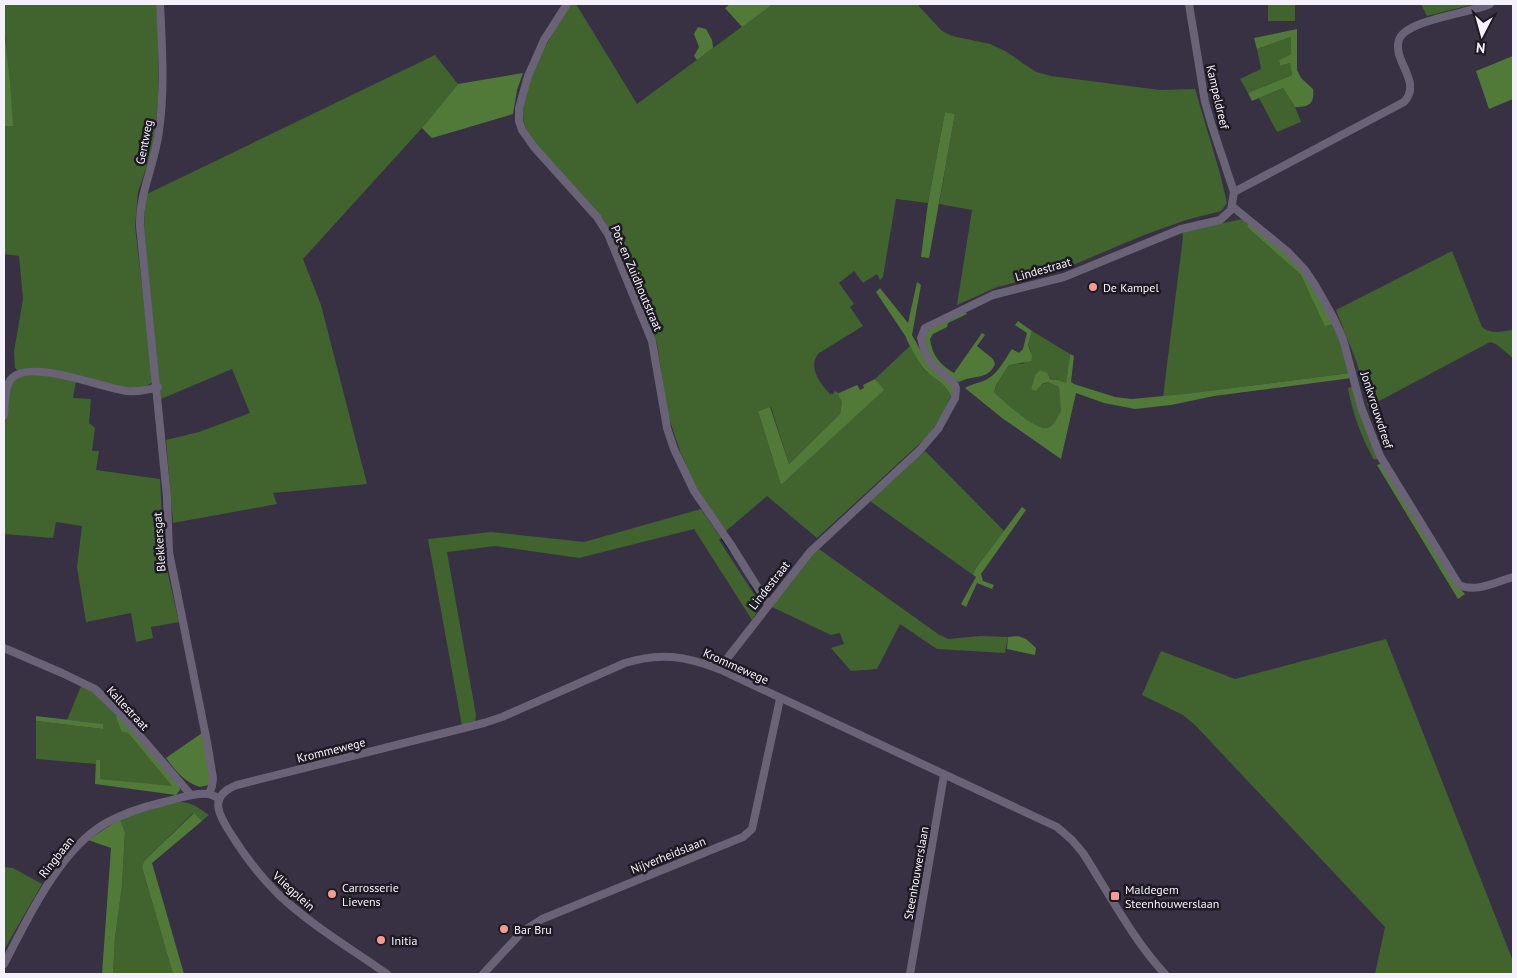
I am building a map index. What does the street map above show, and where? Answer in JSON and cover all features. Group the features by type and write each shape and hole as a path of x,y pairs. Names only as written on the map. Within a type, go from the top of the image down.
{"street":[{"name":"Gentweg","path":"147,284 140,215 141,203 159,132 163,84 160,4"},
{"name":"Pot- en Zuidhoutstraat","path":"567,4 544,40 528,76 519,108 519,121 522,130 534,148 597,217 608,234 652,341 667,428 678,456 694,491 768,604"},
{"name":"Kampeldreef","path":"1189,4 1205,102 1234,192"},
{"path":"1233,207 1234,192 1404,102 1408,98 1411,89 1398,45 1401,35 1408,29 1421,23 1490,4"},
{"name":"Lindestraat","path":"719,670 768,604 814,547 927,443 943,420 955,398 956,388 954,383 934,366 925,353 921,338 925,328 993,295 1064,277 1172,232 1220,220 1229,214 1233,207"},
{"name":"Jonkvrouwdreef","path":"1233,207 1288,252 1305,270 1315,285 1343,339 1361,407 1380,456 1459,585 1467,589 1475,589 1513,577"},
{"name":"Blekkersgat","path":"147,284 168,497 169,552 200,704 211,769 213,782 209,794"},
{"path":"4,415 8,386 11,379 18,374 44,372 128,391 144,391 158,387"},
{"name":"Kallestraat","path":"4,648 95,689 121,714 191,795"},
{"name":"Krommewege","path":"220,798 228,788 237,785 493,720 638,658 681,657 699,661 719,670 1057,827 1083,853 1141,945 1165,974"},
{"name":"Nijverheidslaan","path":"483,974 522,932 542,919 743,836 752,829 780,698"},
{"name":"Steenhouwerslaan","path":"910,974 944,775"},
{"name":"Ringbaan","path":"4,964 50,882 65,860 89,835 104,824 135,809 191,795 209,794 220,798"},
{"name":"Vliegplein","path":"220,798 219,814 253,866 268,883 296,910 387,974"}],"green space":[{"path":"4,4 156,4 158,102 155,134 152,151 138,192 135,226 153,381 141,388 25,369 18,371 15,368 14,352 23,299 19,256 4,254 4,126 12,126"},
{"path":"571,4 576,4 637,104 773,4 917,4 942,31 952,36 990,44 1005,51 1036,72 1051,76 1160,90 1195,89 1227,203 1221,211 1186,220 1144,235 1054,273 997,287 957,305 972,210 939,204 955,114 945,112 928,203 896,199 883,277 880,280 877,274 863,283 854,271 839,283 854,304 850,307 863,326 819,353 814,363 816,375 826,390 830,394 833,394 835,391 839,393 842,402 840,414 789,464 771,407 758,411 781,485 883,390 875,379 910,346 924,370 949,389 951,396 940,418 930,434 817,538 767,496 726,531 705,503 680,451 668,415 657,343 612,234 604,220 544,155 526,130 523,110 531,78 555,29"},
{"path":"730,4 773,4 742,27 725,8"},
{"path":"1268,4 1295,4 1295,21 1268,21"},
{"path":"1421,4 1474,4 1427,16"},
{"path":"698,27 706,29 712,40 713,48 697,60 694,56 699,47 694,34"},
{"path":"1297,29 1297,70 1301,78 1313,89 1312,101 1304,107 1295,107 1283,88 1252,101 1248,93 1292,75 1290,63 1280,66 1279,60 1291,54 1291,37 1257,49 1254,38"},
{"path":"4,31 10,83 13,126 4,126"},
{"path":"1291,37 1291,54 1279,60 1280,66 1290,63 1292,75 1248,93 1240,79 1261,69 1257,49"},
{"path":"435,55 458,84 422,128 303,259 321,305 367,484 273,493 277,504 173,523 166,440 199,432 250,413 232,369 161,399 144,229 147,194"},
{"path":"1513,56 1513,99 1489,109 1476,71"},
{"path":"523,73 517,90 513,114 432,138 422,128 458,84"},
{"path":"1283,88 1295,107 1301,122 1277,132 1259,98"},
{"path":"945,112 955,114 929,258 921,257 928,203"},
{"path":"1243,219 1248,223 1247,227 1301,275 1313,298 1333,324 1345,351 1350,373 1163,397 1183,237 1182,231"},
{"path":"1248,223 1286,254 1306,275 1333,324 1325,326 1301,275 1247,227"},
{"path":"1452,251 1482,327 1493,332 1513,330 1513,358 1496,344 1490,342 1368,407 1357,363 1336,310"},
{"path":"917,282 921,285 912,335 927,362 954,387 953,395 951,396 943,385 924,369 906,337 876,292 880,288 908,323"},
{"path":"965,311 967,314 948,323 947,327 933,334 930,339 935,355 945,367 954,373 982,333 985,335 977,346 993,359 995,364 989,373 959,382 949,376 930,357 924,337 929,328"},
{"path":"1018,321 1032,331 1028,345 1032,356 1031,361 1009,365 996,385 994,392 1034,424 1046,428 1053,424 1061,411 1059,387 1048,382 1042,384 1036,391 1031,389 1035,375 1040,370 1047,373 1050,379 1066,383 1070,354 1074,356 1071,382 1115,397 1132,399 1350,373 1352,378 1214,396 1171,405 1135,409 1104,403 1076,393 1061,459 1002,418 965,388 993,375 1012,349 1019,353 1023,349 1027,333 1015,325"},
{"path":"1032,331 1070,354 1066,384 1058,380 1035,375 1031,389 1048,382 1059,387 1062,411 1053,424 1046,428 1034,424 994,392 996,385 1009,365 1015,363 1023,364 1031,352 1028,345"},
{"path":"30,375 45,375 76,381 73,398 91,399 89,423 95,428 92,451 99,451 96,470 160,479 164,557 179,622 151,627 153,638 136,642 131,613 86,622 77,567 82,526 56,522 53,538 4,534 5,428 10,389 18,378"},
{"path":"875,379 884,390 781,485 758,411 770,407 789,464 840,414 842,402 839,393 857,385 860,390 864,388 863,385"},
{"path":"1354,387 1379,458 1374,460 1355,416 1348,388"},
{"path":"925,451 1004,531 976,568 973,575 870,501"},
{"path":"1382,463 1458,587 1465,594 1458,599 1377,465"},
{"path":"1022,507 1026,510 981,574 983,581 994,585 992,589 977,583 966,607 961,604 976,577 973,575 976,568"},
{"path":"701,509 721,538 719,540 761,605 752,620 694,529 579,558 495,546 447,552 476,715 475,722 462,726 428,539 491,532 584,542"},
{"path":"819,549 938,634 948,639 981,636 1008,637 1005,653 937,649 900,624 877,669 851,671 831,648 844,644 840,633 831,635 770,606 814,551"},
{"path":"1018,636 1026,639 1036,648 1035,655 1007,649 1008,637"},
{"path":"1386,639 1513,961 1513,974 1375,974 1385,927 1196,726 1183,715 1142,695 1161,651 1235,679"},
{"path":"82,684 93,691 118,715 122,732 128,733 173,787 100,779 100,760 96,764 36,759 36,721 103,729 102,724 67,720"},
{"path":"118,715 179,784 180,790 176,795 95,784 96,760 100,760 100,779 172,786 128,733 122,732 116,717"},
{"path":"36,716 103,724 103,729 36,721"},
{"path":"202,733 212,781 208,785 200,787 185,779 166,758"},
{"path":"177,802 190,804 209,815 202,821 193,813 144,861 142,867 173,974 113,974 115,938 122,886 125,832 120,819 139,811"},
{"path":"194,813 202,821 152,863 184,974 173,974 142,867 144,861"},
{"path":"120,819 125,832 122,886 115,938 113,974 102,974 111,848 88,840"},
{"path":"4,867 13,868 42,884 4,950"}],"waterway":[{"path":"722,539 731,552"},
{"path":"751,584 762,603"}],"place":[{"name":"De Kampel","path":"1093,287"},
{"name":"Carrosserie Lievens","path":"332,894"},
{"name":"Maldegem Steenhouwerslaan","path":"1115,896"},
{"name":"Bar Bru","path":"504,929"},
{"name":"Initia","path":"381,940"}]}
